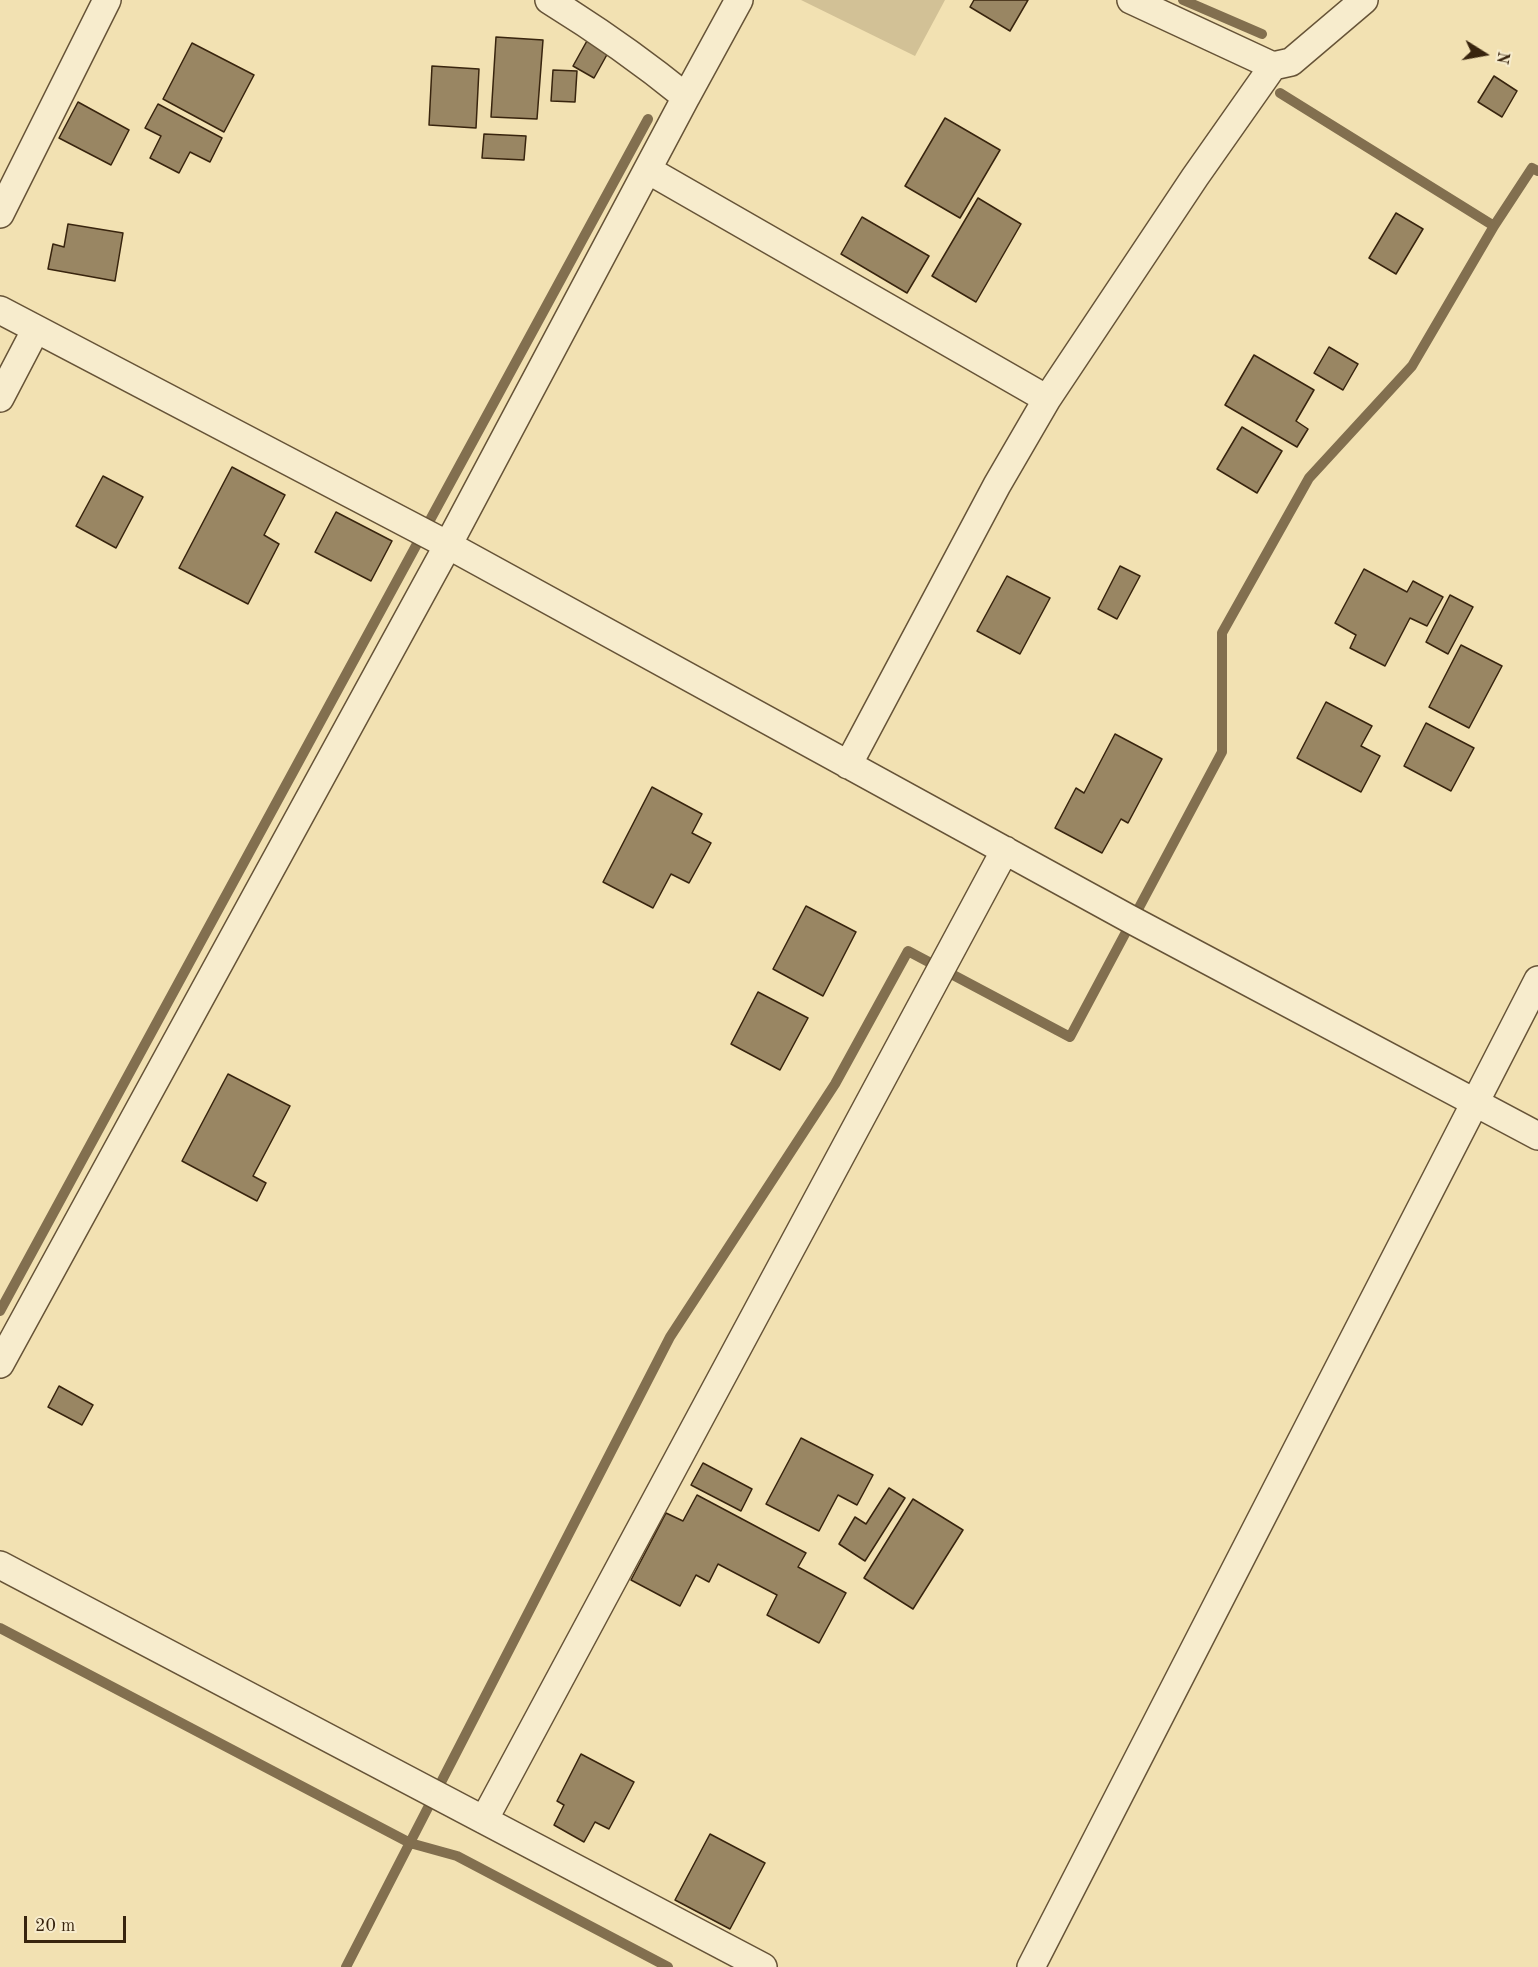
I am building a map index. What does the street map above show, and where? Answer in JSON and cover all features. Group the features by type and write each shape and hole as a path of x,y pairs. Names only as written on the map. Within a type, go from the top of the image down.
{"street":[{"path":"0,214 107,0"},
{"path":"549,0 631,55 686,97"},
{"path":"0,1364 443,542 739,0"},
{"path":"1131,0 1273,66 1291,62 1364,0"},
{"path":"848,765 997,485 1047,399 1195,177 1273,66"},
{"path":"648,170 1047,399"},
{"path":"0,310 443,542 1128,918 1538,1136"},
{"path":"0,398 36,329"},
{"path":"484,1820 1005,850"},
{"path":"1031,1967 1538,980"},
{"path":"0,1565 763,1967"}],"shaded area":[{"path":"801,0 945,0 915,56"}],"building":[{"path":"974,0 1028,0 1010,31 970,7"},
{"path":"496,37 543,40 537,119 491,117"},
{"path":"588,39 609,51 594,78 573,66"},
{"path":"192,43 254,75 224,132 163,99"},
{"path":"432,66 479,69 476,128 429,125"},
{"path":"553,70 577,71 575,102 551,101"},
{"path":"1494,76 1517,91 1502,117 1478,102"},
{"path":"78,102 129,130 111,165 59,138"},
{"path":"158,104 222,138 210,162 190,152 179,173 150,158 161,136 145,128"},
{"path":"945,118 1000,150 960,218 905,186"},
{"path":"484,134 526,136 524,160 482,158"},
{"path":"978,198 1021,224 976,302 932,276"},
{"path":"1396,213 1423,229 1396,274 1369,258"},
{"path":"862,217 929,256 907,293 841,254"},
{"path":"68,224 123,233 115,281 48,269 53,244 64,247"},
{"path":"1329,347 1358,364 1343,390 1314,373"},
{"path":"1254,355 1314,390 1296,421 1308,429 1297,447 1225,405"},
{"path":"1242,427 1282,451 1257,493 1217,469"},
{"path":"232,467 285,495 264,535 279,544 248,604 179,568"},
{"path":"103,476 143,497 116,548 76,526"},
{"path":"336,512 392,541 371,581 315,552"},
{"path":"1120,566 1140,576 1117,619 1098,609"},
{"path":"1364,569 1407,592 1413,581 1443,597 1427,626 1410,618 1385,666 1350,648 1356,635 1335,623"},
{"path":"1007,576 1050,598 1020,654 977,631"},
{"path":"1450,595 1473,607 1448,654 1426,642"},
{"path":"1461,645 1502,666 1469,728 1429,707"},
{"path":"1326,702 1372,726 1361,746 1380,756 1361,792 1297,758"},
{"path":"1426,723 1474,748 1451,791 1404,766"},
{"path":"1115,734 1162,759 1128,823 1121,819 1102,853 1055,828 1076,788 1084,793"},
{"path":"652,787 702,814 692,833 711,843 689,883 671,874 653,908 603,882"},
{"path":"806,906 856,932 823,996 773,969"},
{"path":"758,992 808,1018 780,1070 731,1044"},
{"path":"228,1074 290,1106 253,1176 266,1183 257,1201 182,1161"},
{"path":"59,1386 93,1405 82,1425 48,1407"},
{"path":"801,1438 873,1475 857,1505 838,1495 819,1531 766,1504"},
{"path":"703,1463 752,1489 741,1511 691,1485"},
{"path":"889,1488 905,1498 865,1561 839,1544 855,1517 866,1524"},
{"path":"697,1495 806,1553 798,1567 846,1593 819,1643 767,1615 777,1595 718,1564 709,1582 696,1575 680,1606 631,1580 666,1513 683,1521"},
{"path":"913,1499 963,1530 913,1609 864,1578"},
{"path":"581,1754 634,1782 609,1829 595,1822 584,1842 554,1825 564,1805 557,1801"},
{"path":"710,1834 765,1863 730,1929 675,1900"}],"waterway":[{"path":"1183,0 1262,34"},
{"path":"1280,93 1494,226"},
{"path":"0,1311 648,119"},
{"path":"346,1967 670,1337 835,1084 908,951 1070,1037 1222,752 1222,633 1309,478 1412,366 1494,226 1532,168 1538,171"},
{"path":"0,1628 410,1843 457,1856 668,1967"}]}
